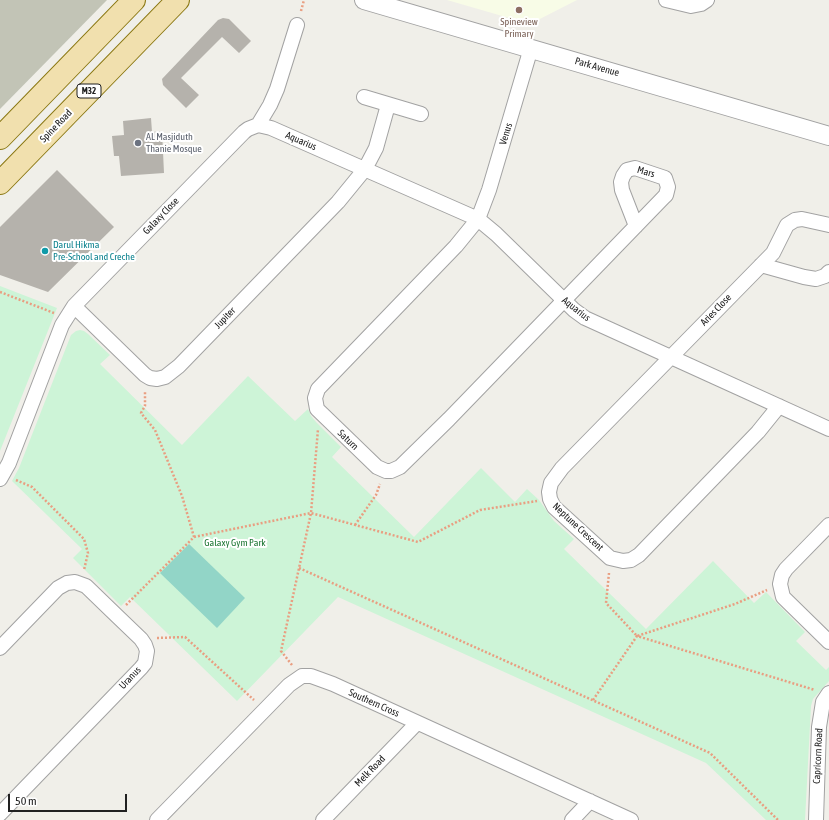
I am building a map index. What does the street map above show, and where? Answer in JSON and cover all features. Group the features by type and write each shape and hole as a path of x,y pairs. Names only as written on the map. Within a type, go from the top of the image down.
{"main road":[{"path":"0,138 134,0"},
{"name":"Spine Road","path":"0,183 178,0"}],"street":[{"name":"Park Avenue","path":"364,0 829,136"},
{"path":"666,0 691,6 701,4 708,0"},
{"name":"Galaxy Close","path":"6,479 9,463 58,334 70,312 244,132 253,126 258,125 270,104 276,89 297,25"},
{"name":"Venus","path":"478,219 489,190 531,48"},
{"path":"364,97 421,114"},
{"path":"365,169 376,148 388,105"},
{"name":"Aquarius","path":"258,125 272,128 478,219 493,230 565,301 585,318 829,429"},
{"name":"Jupiter","path":"145,375 150,378 161,379 172,372 338,202 365,169"},
{"path":"319,411 315,402 315,394 318,390 456,246 478,219"},
{"name":"Aries Close","path":"671,357 772,253 790,222 802,219 829,225"},
{"path":"386,471 396,469 405,463 565,301 636,226"},
{"path":"761,265 816,279 825,276 829,272"},
{"path":"70,312 145,375"},
{"name":"Neptune Crescent","path":"671,357 562,468 551,483 549,492 550,499 554,507 610,558 622,561 631,560 639,555 758,432 779,406"},
{"name":"Saturn","path":"319,411 377,468 386,471"},
{"path":"829,525 786,569 782,575 780,584 783,597 829,642"},
{"path":"0,648 58,588 67,583 76,582 86,586 141,639"},
{"name":"Uranus","path":"0,814 141,668 147,651 145,644 141,639"},
{"path":"157,820 288,685 302,676"},
{"name":"Southern Cross","path":"302,676 319,678 631,820"},
{"name":"Capricorn Road","path":"816,820 819,727 823,702 828,694"},
{"name":"Melk Road","path":"323,820 417,722"},
{"path":"572,820 590,801"}],"path":[{"path":"0,292 70,312"},
{"path":"145,375 145,406 141,413 155,430 182,496 194,537"},
{"path":"302,676 281,651 311,513 319,411"},
{"path":"355,525 376,495 386,471"},
{"path":"6,479 32,486 84,539 88,552 81,575"},
{"path":"116,615 194,537 311,513 418,542 480,510 550,499"},
{"path":"610,558 606,603 637,636 828,694"},
{"path":"299,568 710,753 778,820"},
{"path":"593,700 637,636 735,604 780,584"},
{"path":"141,639 185,636 265,710"}],"shaded area":[{"path":"0,0 107,0 0,109"},
{"name":"Spineview Primary","path":"447,0 577,0 530,24"},
{"path":"189,544 245,598 217,628 160,573"}],"green space":[{"path":"0,286 57,308 0,451"},
{"name":"Galaxy Gym Park","path":"80,330 88,334 110,355 100,364 182,445 248,376 295,421 308,409 316,422 341,447 332,457 414,537 481,468 515,502 527,489 539,500 554,521 574,539 564,549 646,629 713,561 754,603 766,592 805,632 796,641 826,670 829,667 829,681 813,699 811,706 805,820 766,820 706,763 338,597 237,701 130,597 121,606 73,558 82,549 12,481 19,468 71,335"}],"building":[{"path":"223,18 229,19 251,41 239,53 222,37 181,78 199,95 186,108 163,85 162,79 218,20"},
{"name":"AL Masjiduth Thanie Mosque","path":"151,118 152,132 162,131 164,173 121,176 119,156 114,156 112,136 124,135 123,121"},
{"name":"Darul Hikma Pre-School and Creche","path":"57,170 114,227 48,292 0,275 0,227"}],"place":[{"name":"Spineview Primary","path":"519,10"},
{"name":"AL Masjiduth Thanie Mosque","path":"138,143"},
{"name":"Darul Hikma Pre-School and Creche","path":"45,251"}]}
